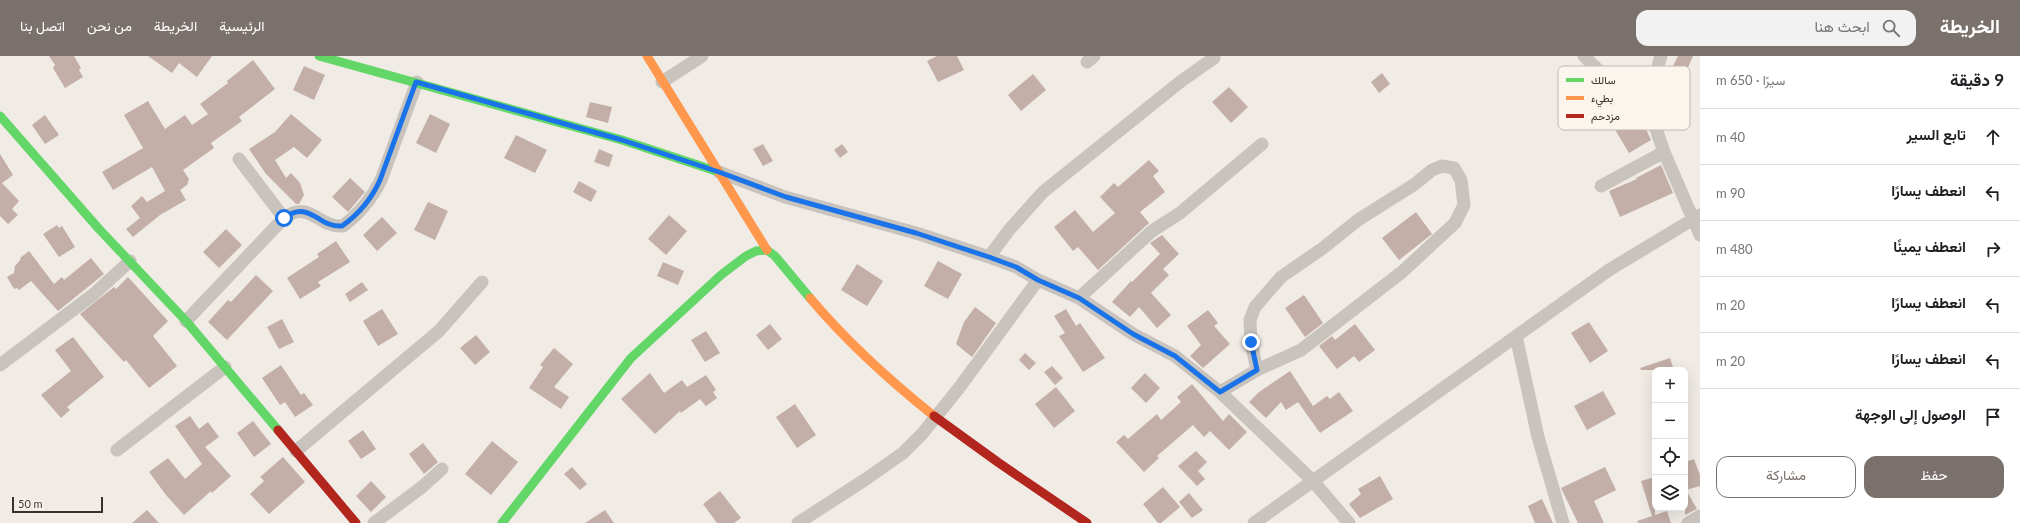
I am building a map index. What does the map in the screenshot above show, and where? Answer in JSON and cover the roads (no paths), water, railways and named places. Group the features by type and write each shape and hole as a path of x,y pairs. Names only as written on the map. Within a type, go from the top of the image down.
{"street":[{"path":"320,56 622,140 719,172 786,197 916,233 1016,267 1038,280 1079,298 1133,334 1175,356 1220,392 1312,480 1349,523"},
{"path":"647,56 767,250 775,256 815,306 860,353 936,418 1087,523"},
{"path":"662,82 702,56"},
{"path":"1584,56 1594,66"},
{"path":"1658,66 1661,56"},
{"path":"989,257 1009,230 1043,192 1180,82 1214,58"},
{"path":"186,321 284,218 295,212 305,211 316,215 330,225 342,226 362,208 375,192 416,82"},
{"path":"0,116 69,196 186,321 356,523"},
{"path":"1656,130 1664,152 1696,217 1700,235"},
{"path":"1079,298 1152,231 1180,213 1262,144"},
{"path":"1601,186 1664,152"},
{"path":"239,159 284,218"},
{"path":"1220,392 1257,370 1301,350 1402,272 1455,223 1464,206 1462,180 1454,168 1442,166 1432,170 1415,184 1358,220 1323,248 1281,277 1254,307 1250,320 1251,342 1257,370"},
{"path":"1254,523 1312,480 1377,436 1609,270 1696,217"},
{"path":"502,523 631,358 721,275 746,256 756,251 767,250"},
{"path":"0,365 94,294 130,261"},
{"path":"798,523 903,453 922,434 936,418 1038,280"},
{"path":"296,451 439,331 482,282"},
{"path":"1516,336 1538,436 1563,523"},
{"path":"117,450 225,367"},
{"path":"374,523 422,487 442,469"},
{"path":"1688,523 1700,516"}]}
